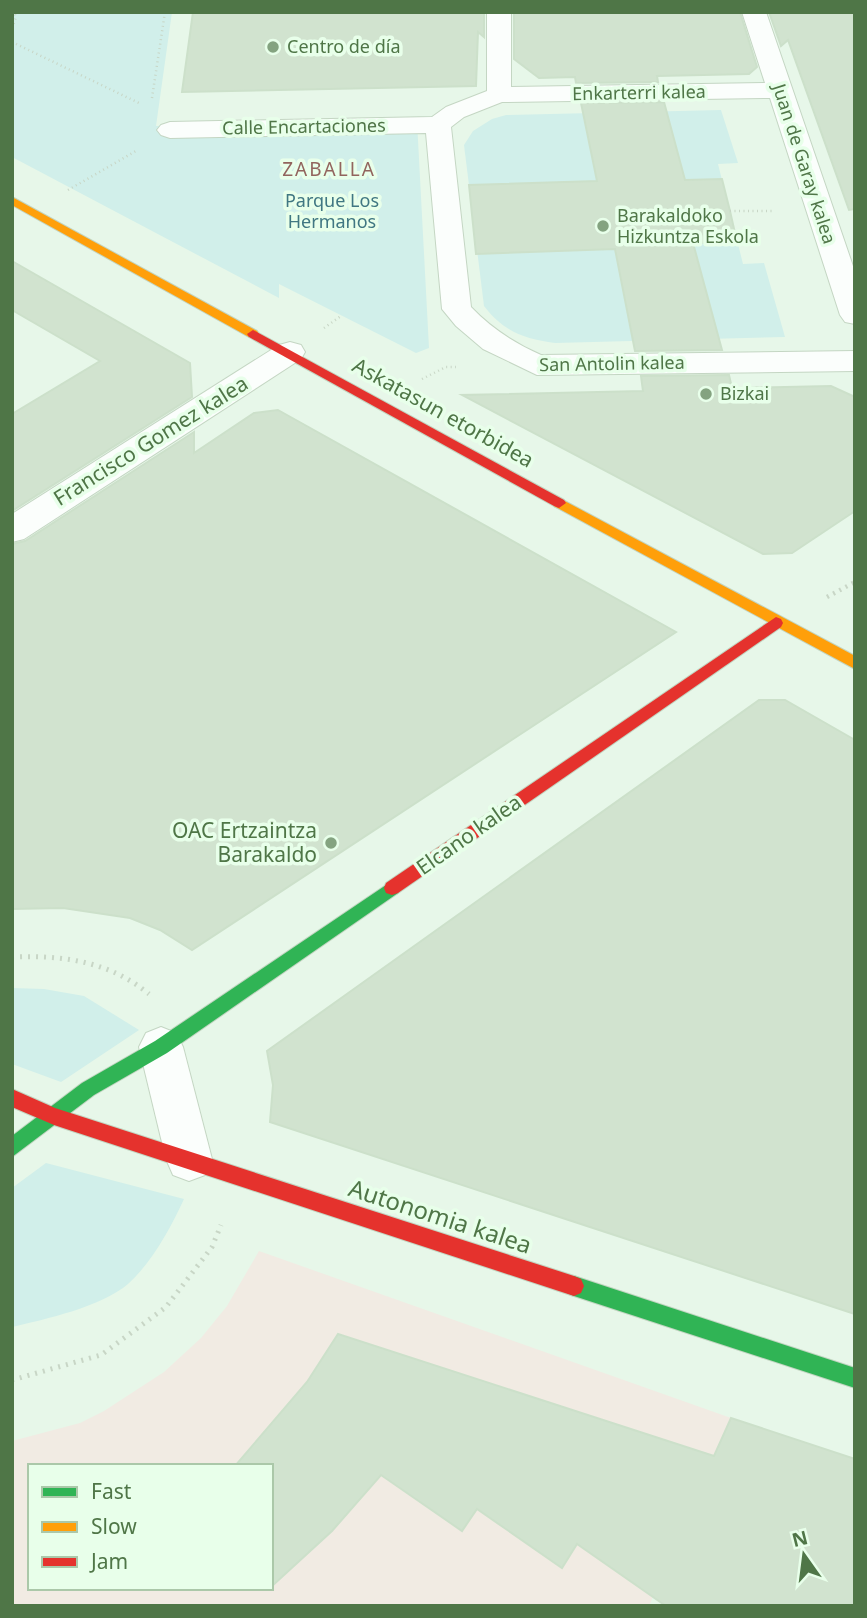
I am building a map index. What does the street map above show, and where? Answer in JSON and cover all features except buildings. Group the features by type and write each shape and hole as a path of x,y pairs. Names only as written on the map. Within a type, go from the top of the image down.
{"street":[{"path":"438,125 455,112 499,95 499,12"},
{"name":"Juan de Garay kalea","path":"754,12 855,314"},
{"name":"Enkarterri kalea","path":"499,95 780,90"},
{"name":"Calle Encartaciones","path":"170,130 438,125"},
{"name":"San Antolin kalea","path":"438,125 457,309 474,329 499,349 537,365 855,361"},
{"name":"Askatasun etorbidea","path":"12,200 776,623 855,663"},
{"name":"Francisco Gomez kalea","path":"12,530 290,352"},
{"name":"Elcano kalea","path":"12,1147 88,1089 172,1040 776,623"},
{"path":"172,1040 189,1159"},
{"name":"Autonomia kalea","path":"12,1098 54,1116 855,1378"}],"path":[{"path":"12,28 16,17 14,12"},
{"path":"12,42 150,109 165,12"},
{"path":"32,210 170,130"},
{"path":"730,211 745,212"},
{"path":"377,400 446,367 459,367"},
{"path":"12,957 51,956 88,962 132,978 172,1040"},
{"path":"12,1380 101,1355 166,1307 212,1247 242,1176"}],"shaded area":[{"path":"259,1251 731,1418 649,1606 12,1606 12,1441 80,1423 104,1411 164,1372 201,1338 227,1306"}],"green space":[{"name":"Parque Los Hermanos","path":"12,12 172,12 156,126 417,121 429,348 416,353 279,284 279,298 12,157"},
{"path":"721,110 738,163 718,164 743,264 764,263 785,337 555,343 515,332 491,315 484,306 464,145 473,131 492,119 506,115"},
{"path":"12,988 44,989 84,996 139,1030 61,1082 12,1064"},
{"path":"46,1163 184,1199 160,1244 128,1284 88,1306 12,1327 12,1188"}],"traffic: fast":[{"path":"12,1148 88,1089 161,1047 392,888"},
{"path":"574,1286 855,1378"}],"traffic: slow":[{"path":"12,200 253,334"},
{"path":"559,503 855,663"}],"traffic: jam":[{"path":"253,334 559,503"},
{"path":"392,888 776,623"},
{"path":"12,1098 54,1116 574,1286"}],"place":[{"name":"Centro de día","path":"273,47"},
{"name":"Barakaldoko Hizkuntza Eskola","path":"603,226"},
{"name":"Bizkai","path":"706,394"},
{"name":"OAC Ertzaintza Barakaldo","path":"331,843"}],"district":[{"name":"ZABALLA","path":"329,169"}]}
